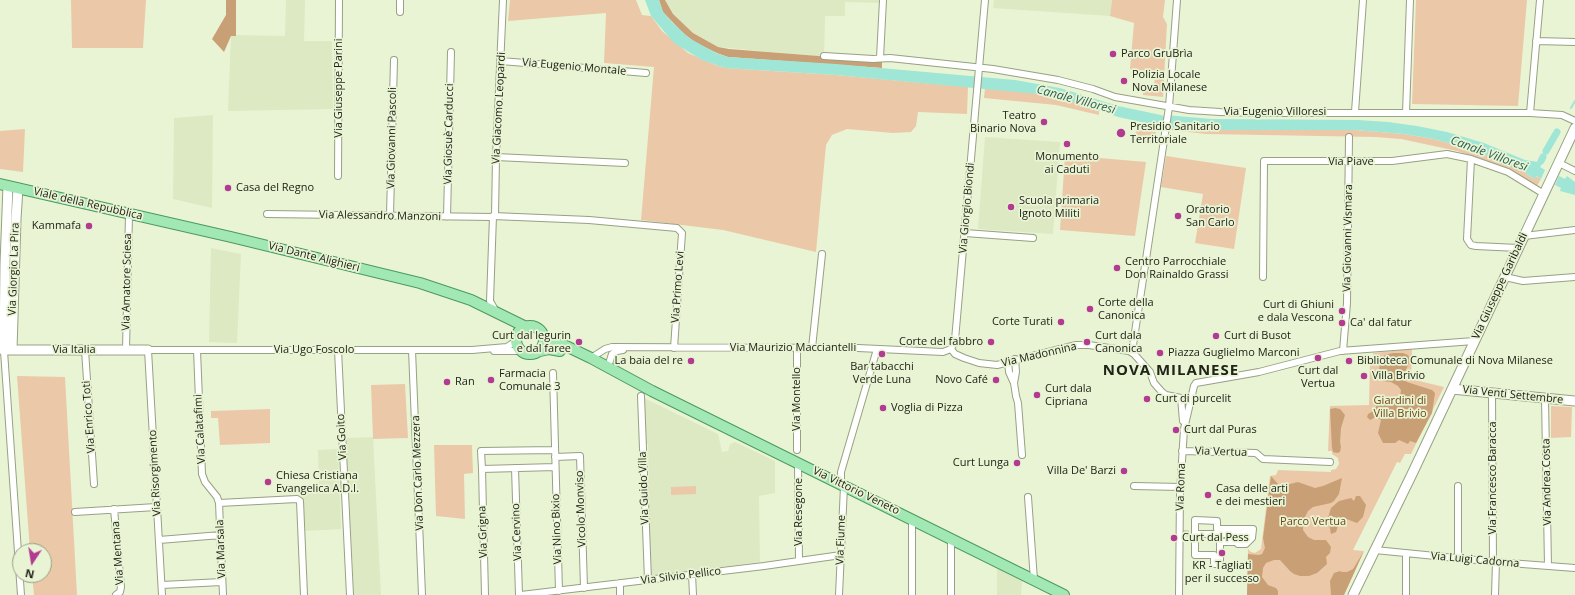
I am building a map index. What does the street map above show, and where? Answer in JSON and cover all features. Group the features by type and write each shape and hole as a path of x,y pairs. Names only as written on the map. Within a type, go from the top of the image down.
{"main road":[{"name":"Via Giuseppe Garibaldi","path":"1353,595 1575,128"},
{"name":"Viale della Repubblica","path":"9,186 177,225"},
{"name":"Via Giorgio La Pira","path":"7,352 5,256 9,186"},
{"name":"Via Dante Alighieri","path":"177,225 399,278 471,300 495,310 526,327"},
{"name":"Via Dante Alighieri","path":"450,294 511,326 517,337"},
{"path":"526,327 536,327 540,330 544,338 544,342 540,351 528,354 521,351 517,337 523,328 526,327"},
{"name":"Via Vittorio Veneto","path":"544,338 550,342 566,346 608,366 644,393"},
{"name":"Via Vittorio Veneto","path":"540,351 549,349 568,353 612,374 644,393 798,463 1064,595"},
{"name":"Via Italia","path":"7,352 148,350"},
{"name":"Via Venti Settembre","path":"1452,389 1575,401"}],"street":[{"name":"Via Giuseppe Parini","path":"338,176 339,0"},
{"path":"400,0 400,12"},
{"name":"Via Giacomo Leopardi","path":"495,310 490,301 503,0"},
{"path":"880,58 883,0"},
{"name":"Via Giorgio Biondi","path":"951,349 955,340 985,0"},
{"path":"1177,0 1168,115 1132,350 1150,372 1154,383 1161,391 1166,395 1181,398 1184,429"},
{"path":"1355,112 1363,0"},
{"path":"1406,113 1410,0"},
{"path":"1530,113 1540,0"},
{"path":"1536,41 1575,42"},
{"name":"Via Giosuè Carducci","path":"447,217 451,52"},
{"name":"Via Eugenio Villoresi","path":"824,56 873,59 890,58 979,67 1058,80 1093,89 1115,97 1169,107 1220,112 1530,113 1562,115 1575,120"},
{"name":"Via Giovanni Pascoli","path":"390,215 394,60"},
{"name":"Via Eugenio Montale","path":"501,61 646,73"},
{"name":"Via Giovanni Vismara","path":"1343,351 1347,303 1349,137"},
{"name":"Via Piave","path":"1263,277 1264,161 1392,161 1448,154 1471,159 1508,172 1544,194"},
{"path":"496,157 625,163"},
{"path":"1471,159 1467,239 1471,244 1476,246 1518,248"},
{"path":"1559,163 1575,171"},
{"name":"Via Amatore Sciesa","path":"126,350 129,214"},
{"name":"Via Alessandro Manzoni","path":"267,214 390,215 589,220 677,228"},
{"name":"Via Primo Levi","path":"674,348 682,233 677,228"},
{"path":"1524,236 1575,230"},
{"path":"965,233 1033,238"},
{"path":"812,348 822,254"},
{"path":"1505,277 1523,281 1575,278"},
{"name":"Via Ugo Foscolo","path":"480,350 507,347 517,337"},
{"path":"1343,351 1474,341"},
{"name":"Via Madonnina","path":"951,349 957,355 980,363 997,364 1076,345 1132,350"},
{"name":"Via Maurizio Macciantelli","path":"591,358 605,349 612,347 812,348 943,352 951,349"},
{"name":"Via Maurizio Macciantelli","path":"608,366 614,352 634,348"},
{"name":"Via Montello","path":"797,348 797,450"},
{"name":"Via Fiume","path":"839,595 844,486 841,482 841,472 877,349"},
{"name":"Via Enrico Toti","path":"85,350 94,484"},
{"name":"Via Ugo Foscolo","path":"148,350 521,351"},
{"name":"Via Risorgimento","path":"148,350 162,595"},
{"name":"Via Calatafimi","path":"197,350 202,474 205,482 217,497 219,503"},
{"name":"Via Goito","path":"338,350 350,595"},
{"name":"Via Don Carlo Mezzera","path":"412,350 422,595"},
{"name":"Via Roma","path":"1179,595 1182,451 1184,429 1194,386 1198,382 1208,382 1259,372 1333,352 1343,351"},
{"path":"7,352 21,595"},
{"path":"1012,360 1016,372 1014,383 1018,403 1022,455"},
{"name":"Via Nino Bixio","path":"552,374 559,590"},
{"name":"Via Guido Villa","path":"644,393 648,580"},
{"name":"Via Francesco Baracca","path":"1492,393 1495,595"},
{"name":"Via Andrea Costa","path":"1545,398 1548,566"},
{"path":"555,453 481,451 482,469 555,468"},
{"name":"Via Vertua","path":"1182,451 1256,453 1263,459 1330,462"},
{"name":"Vicolo Monviso","path":"555,453 580,456 584,588"},
{"name":"Via Resegone","path":"798,463 799,561"},
{"name":"Via Cervino","path":"515,468 520,595"},
{"name":"Via Grigna","path":"482,469 485,595"},
{"path":"1134,486 1181,487"},
{"path":"1458,486 1458,558"},
{"path":"1028,497 1034,580"},
{"path":"219,503 297,499 300,501 304,595"},
{"name":"Via Marsala","path":"219,503 223,595"},
{"path":"75,512 156,507"},
{"name":"Via Mentana","path":"114,509 121,587 120,592 116,595"},
{"path":"912,519 912,595"},
{"path":"1195,520 1217,521 1217,529 1253,529 1252,538 1246,544 1238,544 1238,542 1220,542 1220,564 1214,564 1214,555 1195,555 1195,534 1195,520"},
{"path":"1195,534 1252,534"},
{"path":"159,540 221,535"},
{"path":"951,538 951,595"},
{"name":"Via Luigi Cadorna","path":"1375,550 1494,562 1575,568"},
{"path":"1406,553 1406,595"},
{"name":"Via Silvio Pellico","path":"520,595 841,555"},
{"path":"692,574 693,595"},
{"path":"162,585 222,582"},
{"path":"620,583 620,595"}],"shaded area":[{"path":"286,0 305,0 304,41 332,41 333,109 228,111 231,35 285,36"},
{"path":"665,0 879,0 879,3 845,2 845,16 825,16 824,57 718,47 693,33 673,14"},
{"path":"994,0 1112,0 1110,16 993,8"},
{"path":"213,115 212,208 173,199 174,118"},
{"path":"985,137 1060,142 1053,234 978,229"},
{"path":"211,248 241,254 237,343 209,342"},
{"path":"644,398 718,434 722,452 728,451 730,444 735,442 775,461 775,493 759,496 760,562 651,576 648,444 645,443"},
{"path":"373,437 381,595 354,595 346,438"},
{"path":"338,449 341,529 304,531 302,493 319,491 318,450"},
{"path":"997,568 1022,581 1021,595 997,595"}],"green space":[{"path":"71,0 146,0 143,48 72,48"},
{"path":"226,0 236,0 236,36 231,36 224,52 212,39 226,15"},
{"path":"510,0 636,0 642,15 651,16 662,31 688,53 713,64 725,68 836,75 968,87 967,114 918,112 916,126 911,132 893,133 847,129 832,135 826,145 816,252 723,230 641,220 654,67 604,63 606,13 508,21"},
{"path":"659,0 665,0 673,14 693,33 718,47 882,61 882,68 728,57 696,43 683,33 663,12"},
{"path":"1112,0 1165,0 1163,17 1167,24 1163,97 1143,95 1143,90 1154,90 1155,72 1130,69 1134,23 1110,16"},
{"path":"1416,0 1527,0 1518,106 1412,104"},
{"path":"985,88 1013,90 1059,97 1099,110 1099,115 1056,105 984,98"},
{"path":"1171,128 1355,130 1404,134 1434,139 1479,152 1520,169 1534,179 1535,176 1541,179 1537,186 1503,167 1457,151 1401,139 1375,137 1206,134 1170,130"},
{"path":"25,129 23,172 0,169 0,131"},
{"path":"1136,130 1156,132 1154,144 1135,143"},
{"path":"1065,155 1146,162 1135,236 1060,230"},
{"path":"1166,156 1246,168 1234,249 1195,243 1203,194 1161,187"},
{"name":"Parco Vertua","path":"1412,349 1411,379 1444,387 1411,454 1405,454 1400,463 1397,462 1353,550 1364,551 1344,595 1247,595 1248,549 1255,553 1261,549 1270,476 1276,475 1278,470 1331,472 1331,470 1336,469 1339,464 1338,458 1332,454 1332,451 1328,451 1330,406 1369,405 1370,362 1374,362 1373,353"},
{"name":"Giardini di Villa Brivio","path":"1403,353 1409,357 1410,361 1404,374 1404,380 1432,390 1435,393 1432,413 1416,443 1410,441 1408,444 1399,440 1395,443 1383,443 1378,433 1381,420 1376,417 1370,420 1367,417 1368,414 1375,410 1377,403 1383,395 1388,400 1395,401 1400,396 1401,390 1398,386 1391,382 1383,381 1378,374 1381,359 1385,355"},
{"path":"17,376 65,377 77,595 34,595 33,583 52,583 52,543 29,543"},
{"path":"405,384 408,438 373,439 371,385"},
{"path":"1551,406 1572,407 1571,437 1551,438"},
{"path":"270,409 270,443 220,445 218,418 211,418 211,411"},
{"path":"1330,409 1340,409 1345,415 1341,428 1340,452 1337,453 1333,452 1332,448"},
{"path":"434,445 472,445 473,473 464,474 465,519 436,516"},
{"path":"1271,476 1279,485 1298,482 1315,488 1342,478 1339,494 1334,501 1313,507 1308,511 1303,521 1303,530 1308,537 1314,540 1326,540 1331,547 1330,553 1326,557 1327,564 1317,573 1309,576 1294,574 1280,560 1274,560 1266,563 1263,568 1262,577 1268,585 1276,588 1278,595 1247,595 1248,554 1262,554 1265,548 1263,538"},
{"path":"696,486 696,494 671,495 671,487"},
{"path":"1356,496 1360,496 1366,505 1363,517 1357,523 1341,517 1336,532 1331,534 1328,518 1331,508 1339,501 1351,498 1354,501"},
{"path":"1364,551 1344,595 1331,595 1330,581 1334,573 1340,571 1347,572 1353,569"}],"water":[{"name":"Canale Villoresi","path":"645,0 659,0 663,12 689,38 716,53 728,57 836,64 1015,80 1060,88 1118,106 1163,116 1212,119 1358,120 1417,126 1447,132 1484,143 1525,160 1539,162 1542,164 1540,167 1545,170 1541,179 1536,176 1534,179 1520,169 1479,152 1434,139 1404,134 1355,130 1227,130 1173,128 1118,117 1079,103 1038,94 836,75 725,68 702,60 674,43 651,16"},
{"path":"1559,176 1565,179 1567,176 1575,182 1575,195 1560,191 1561,188 1555,185"}],"waterway":[{"path":"1571,108 1575,101"},
{"path":"1546,151 1557,132"},
{"path":"1541,161 1543,157"}],"tunnel":[{"path":"1183,533 1195,534"}],"place":[{"name":"Parco GruBrìa","path":"1113,54"},
{"name":"Polizia Locale Nova Milanese","path":"1124,81"},
{"name":"Teatro Binario Nova","path":"1044,122"},
{"name":"Presidio Sanitario Territoriale","path":"1121,133"},
{"name":"Monumento ai Caduti","path":"1067,144"},
{"name":"Casa del Regno","path":"228,188"},
{"name":"Scuola primaria Ignoto Militi","path":"1011,207"},
{"name":"Oratorio San Carlo","path":"1178,216"},
{"name":"Kammafa","path":"89,226"},
{"name":"Centro Parrocchiale Don Rainaldo Grassi","path":"1117,268"},
{"name":"Corte della Canonica","path":"1090,309"},
{"name":"Curt di Ghiuni e dala Vescona","path":"1342,311"},
{"name":"Corte Turati","path":"1061,322"},
{"name":"Ca' dal fatur","path":"1342,323"},
{"name":"Curt di Busot","path":"1216,336"},
{"name":"Curt dal legurin e dal faree","path":"579,342"},
{"name":"Corte del fabbro","path":"991,342"},
{"name":"Curt dala Canonica","path":"1087,342"},
{"name":"Piazza Guglielmo Marconi","path":"1160,353"},
{"name":"Bar tabacchi Verde Luna","path":"882,354"},
{"name":"Curt dal Vertua","path":"1318,358"},
{"name":"La baia del re","path":"691,361"},
{"name":"Biblioteca Comunale di Nova Milanese","path":"1349,361"},
{"name":"Villa Brivio","path":"1364,376"},
{"name":"Farmacia Comunale 3","path":"491,380"},
{"name":"Novo Café","path":"996,380"},
{"name":"Ran","path":"447,382"},
{"name":"Curt dala Cipriana","path":"1037,395"},
{"name":"Curt di purcelit","path":"1147,399"},
{"name":"Voglia di Pizza","path":"883,408"},
{"name":"Curt dal Puras","path":"1176,430"},
{"name":"Curt Lunga","path":"1017,463"},
{"name":"Villa De' Barzi","path":"1124,471"},
{"name":"Chiesa Cristiana Evangelica A.D.I.","path":"268,482"},
{"name":"Casa delle arti e dei mestieri","path":"1208,495"},
{"name":"Curt dal Pess","path":"1174,538"},
{"name":"KR - Tagliati per il successo","path":"1222,553"}],"district":[{"name":"NOVA MILANESE","path":"1171,371"}]}
